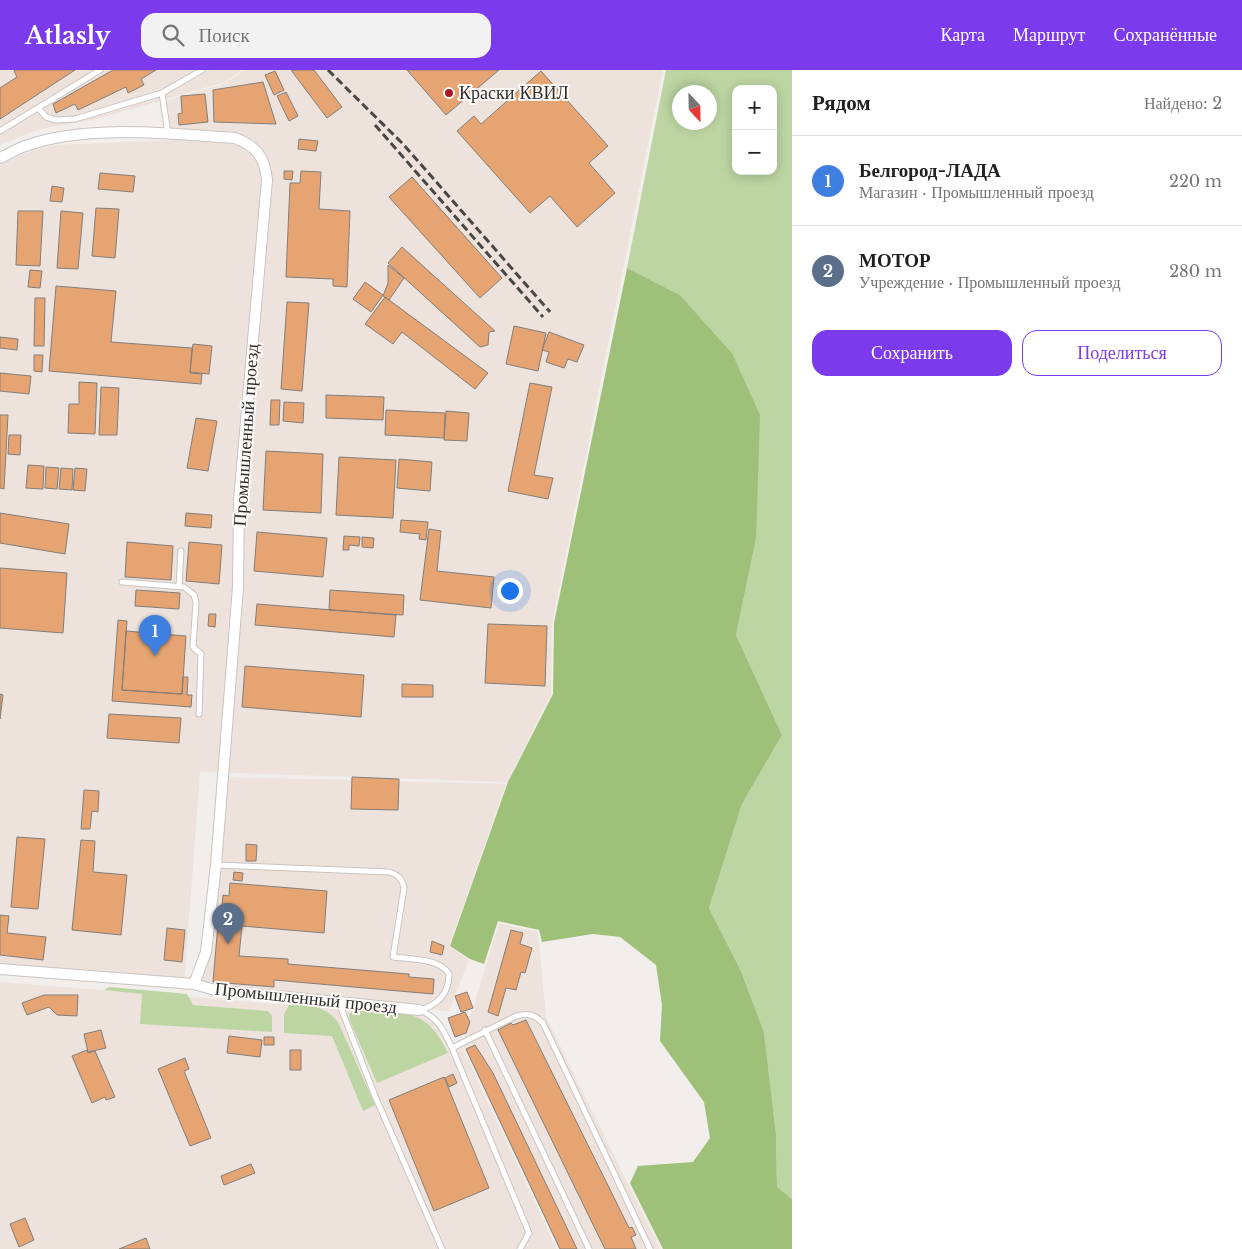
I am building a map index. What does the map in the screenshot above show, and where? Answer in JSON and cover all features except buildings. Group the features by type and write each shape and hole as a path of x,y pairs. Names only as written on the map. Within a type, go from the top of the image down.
{"street":[{"name":"Промышленный проезд","path":"0,158 27,145 51,139 136,132 235,138 249,143 260,154 266,167 267,180 238,501 238,587 216,865 206,952 194,984"},
{"name":"Промышленный проезд","path":"0,969 194,984 215,990 418,1010"}],"lane":[{"path":"0,131 100,70"},
{"path":"38,108 46,117 66,120 162,94 202,70"},
{"path":"162,94 168,134"},
{"path":"179,586 181,551"},
{"path":"122,582 179,586 189,589 196,602 193,647 201,654 199,714"},
{"path":"216,865 389,872 397,874 402,879 404,888 393,956 438,964 446,968 449,974 443,996 429,1008 418,1010"},
{"path":"338,1001 375,1096 442,1249"},
{"path":"418,1010 432,1016 437,1021 452,1048 529,1233 520,1249"},
{"path":"452,1048 485,1030 526,1013 536,1017 543,1023 650,1249"},
{"path":"485,1030 589,1249"}],"shaded area":[{"path":"0,70 243,70 225,82 97,119 40,129 0,145"},
{"path":"245,70 663,70 552,624 551,694 507,782 200,772 184,987 0,966 0,165 31,151 54,145 171,140 166,101 226,83"},
{"path":"221,777 506,784 449,946 469,960 449,1011 201,990"},
{"path":"499,923 538,932 546,1017 660,1249 559,1249 462,1044"},
{"path":"0,982 418,1015 429,1018 439,1028 449,1049 461,1045 557,1249 0,1249"}],"green space":[{"path":"666,70 792,70 792,1199 777,1187 776,1134 764,1032 741,971 709,908 742,804 782,735 736,635 756,539 732,353 680,295 627,268"},
{"path":"627,268 680,295 732,353 760,415 756,539 736,635 782,735 742,804 709,908 741,971 764,1032 776,1134 777,1187 792,1199 792,1249 663,1249 630,1183 638,1166 693,1162 710,1138 704,1102 660,1041 662,1005 656,965 620,937 593,934 542,942 539,930 498,921 484,964 470,959 450,946 508,782 553,694 554,623"},
{"path":"109,987 187,994 193,1005 268,1011 272,1016 272,1032 140,1024 142,994 104,990"},
{"path":"289,1005 316,1007 328,1013 338,1022 375,1105 363,1111 332,1036 284,1033 284,1014"},
{"path":"356,1010 400,1013 421,1019 431,1027 448,1053 377,1083 350,1021 349,1014"}],"railway":[{"path":"328,70 403,144 550,312"},
{"path":"375,125 543,317"}],"place":[{"name":"Краски КВИЛ","path":"449,93"},
{"name":"Белгород-ЛАДА","path":"155,656"},
{"name":"МОТОР","path":"228,944"}]}
